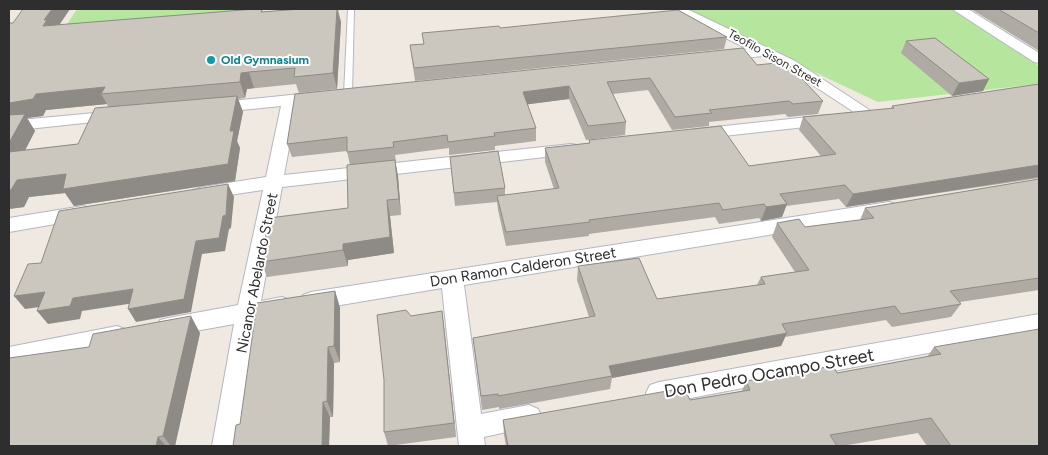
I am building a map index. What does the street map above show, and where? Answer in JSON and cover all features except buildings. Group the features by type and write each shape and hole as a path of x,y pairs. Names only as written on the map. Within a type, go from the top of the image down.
{"street":[{"name":"Teofilo Sison Street","path":"677,9 790,64 868,115"},
{"path":"959,9 1039,59"},
{"path":"705,59 765,52"},
{"path":"193,110 356,94"},
{"name":"Nicanor Abelardo Street","path":"225,446 248,312 290,101"},
{"path":"682,136 888,112"},
{"path":"9,126 135,115"},
{"path":"186,196 275,182 592,146"},
{"name":"Don Ramon Calderon Street","path":"9,358 248,312 912,205"},
{"path":"9,225 99,210"},
{"path":"452,278 471,437 548,413"},
{"name":"Don Pedro Ocampo Street","path":"637,397 1039,323"}],"lane":[{"path":"351,9 356,94"}],"green space":[{"path":"77,9 258,9 62,32"},
{"path":"680,9 954,9 1039,66 1039,84 878,102"}],"place":[{"name":"Old Gymnasium","path":"211,60"}]}
